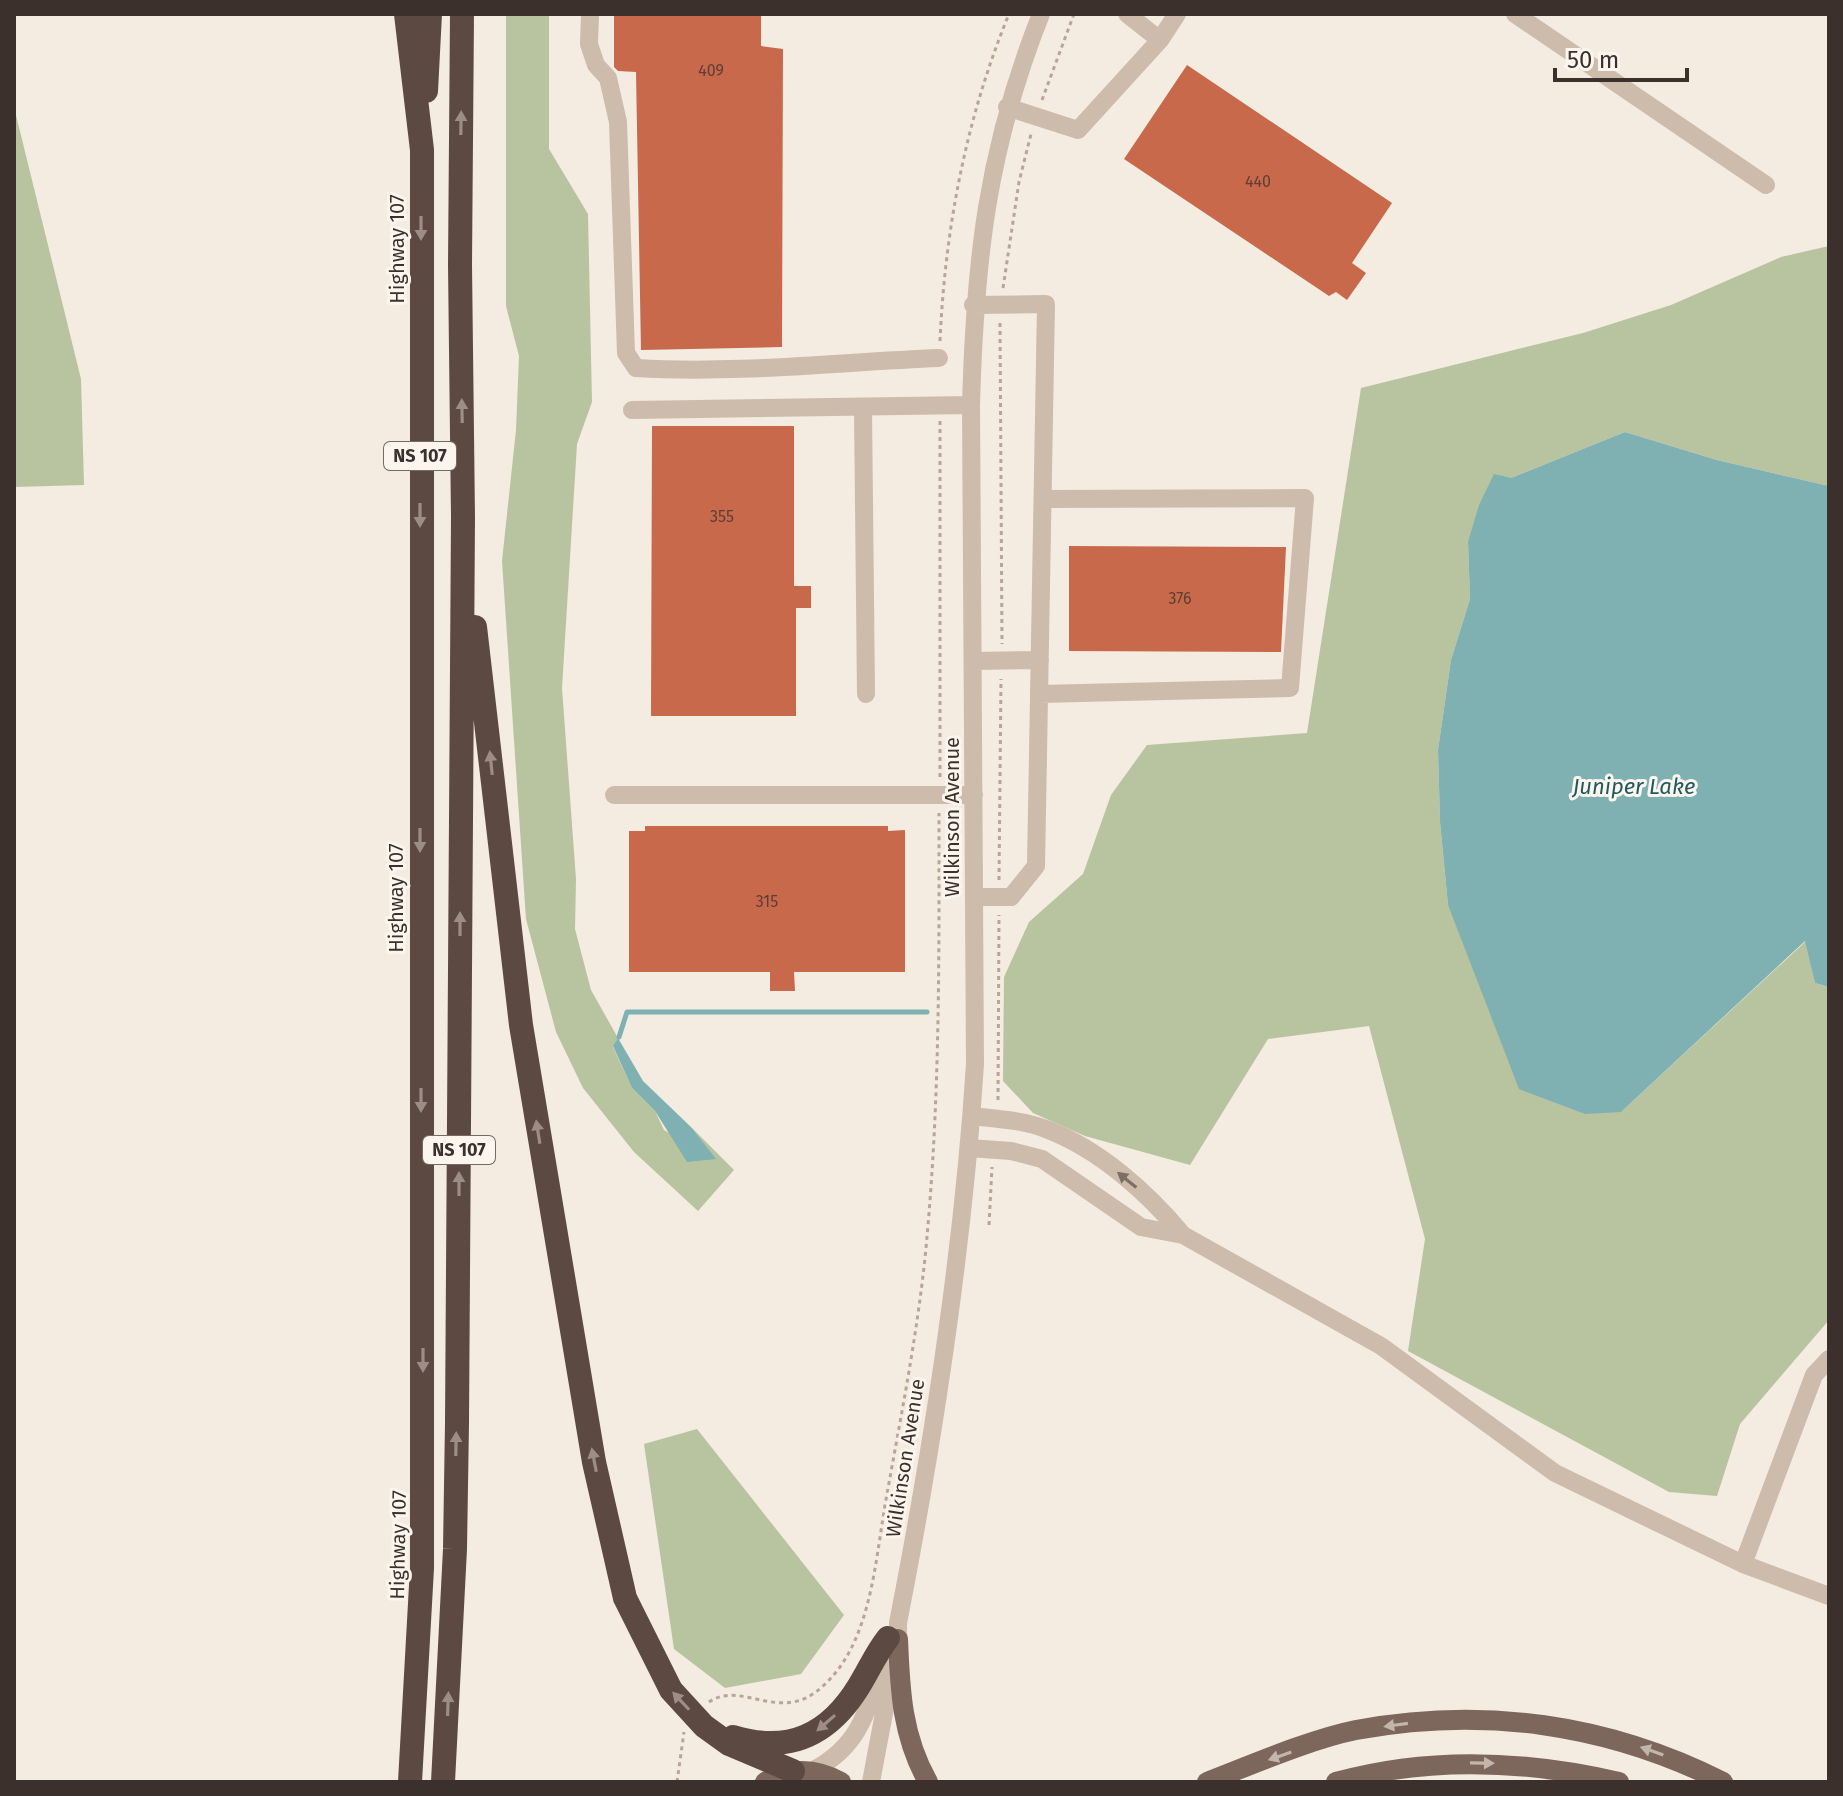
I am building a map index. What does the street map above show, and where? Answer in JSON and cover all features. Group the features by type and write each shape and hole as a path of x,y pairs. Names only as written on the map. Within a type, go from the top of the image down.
{"highway":[{"name":"Highway 107","path":"406,14 415,113 422,150 420,794 424,1383 422,1568 416,1713 409,1782"},
{"path":"422,150 430,14"},
{"name":"NS 107","path":"443,1782 455,1549 463,517 460,265 462,14"},
{"path":"463,517 521,1025 594,1462 625,1598 671,1690 698,1720 729,1744 802,1771"},
{"path":"698,1720 762,1743 785,1743 808,1738 832,1720 895,1633"}],"main road":[{"path":"895,1633 903,1716 913,1754 928,1782"},
{"path":"1207,1782 1353,1731 1442,1719 1485,1718 1529,1722 1615,1739 1658,1752 1723,1782"},
{"path":"1336,1782 1376,1771 1466,1763 1559,1770 1619,1782"},
{"path":"765,1782 802,1771 841,1782"}],"street":[{"path":"590,14 589,44 596,65 608,78 618,122 623,323 626,353 636,368 737,370 939,358"},
{"name":"Wilkinson Avenue","path":"871,1782 944,1349 972,1116 975,1064 973,305 986,196 1007,107 1041,14"},
{"path":"1127,14 1160,40"},
{"path":"1007,107 1078,130 1160,40 1177,14"},
{"path":"1515,14 1766,185"},
{"path":"973,305 1046,304 1036,866 1011,897 974,897"},
{"path":"632,410 863,409 971,405"},
{"path":"863,409 866,694"},
{"path":"1039,694 1290,688 1305,498 1043,499"},
{"path":"974,661 1040,660"},
{"path":"614,795 974,795"},
{"path":"972,1116 1044,1128 1076,1143 1158,1205 1183,1235"},
{"path":"969,1148 1042,1159 1141,1227 1183,1235 1381,1346 1555,1473 1743,1564 1829,1596"},
{"path":"1743,1564 1814,1375 1829,1359"},
{"name":"Wilkinson Avenue","path":"802,1771 835,1759 851,1743 867,1711 895,1633"}],"path":[{"path":"939,358 944,275 956,192 989,66 1009,14"},
{"path":"997,1113 1002,661 1001,304 1019,182 1057,53 1074,14"},
{"path":"677,1782 679,1746 698,1720 724,1696 778,1704 807,1698 837,1672 860,1626 911,1352 928,1227 937,1063 940,405"},
{"path":"989,1225 994,1150"}],"green space":[{"path":"506,14 549,14 549,149 588,214 592,402 577,444 562,688 576,879 575,929 591,990 618,1038 613,1047 632,1088 655,1111 664,1130 715,1159 692,1128 734,1170 698,1211 634,1152 583,1088 556,1032 526,919 502,561 516,430 519,356 506,306"},
{"path":"14,107 81,379 84,485 14,487"},
{"path":"1829,246 1829,486 1717,460 1625,432 1511,478 1468,542 1470,599 1451,660 1438,750 1440,822 1448,905 1621,1112 1806,941 1815,983 1829,987 1829,1320 1740,1424 1717,1496 1669,1492 1408,1351 1425,1239 1369,1026 1268,1039 1190,1165 1085,1136 1033,1113 1003,1081 1004,977 1029,922 1083,874 1111,795 1147,745 1307,733 1361,388 1583,333 1671,305 1781,257"},
{"path":"697,1429 844,1615 801,1674 725,1688 674,1649 644,1444"}],"water":[{"name":"Juniper Lake","path":"1625,432 1717,460 1829,486 1829,987 1815,983 1805,941 1621,1112 1585,1114 1519,1089 1448,905 1440,822 1438,750 1451,660 1470,599 1468,542 1479,505 1494,474 1511,478"},
{"path":"618,1038 643,1081 692,1128 716,1159 687,1162 655,1111 632,1088 613,1046"}],"building":[{"path":"614,14 761,14 761,46 783,49 782,347 641,350 636,72 618,71 614,67"},
{"path":"1187,65 1392,203 1352,263 1366,273 1347,300 1336,292 1329,296 1124,159"},
{"path":"652,426 794,426 794,586 811,586 811,608 796,608 796,716 651,716"},
{"path":"1069,546 1286,547 1281,652 1069,651"},
{"path":"645,826 888,826 888,831 905,830 905,972 794,972 795,991 770,991 770,972 629,972 629,831 645,831"}],"waterway":[{"path":"619,1037 627,1012 927,1012"}]}
